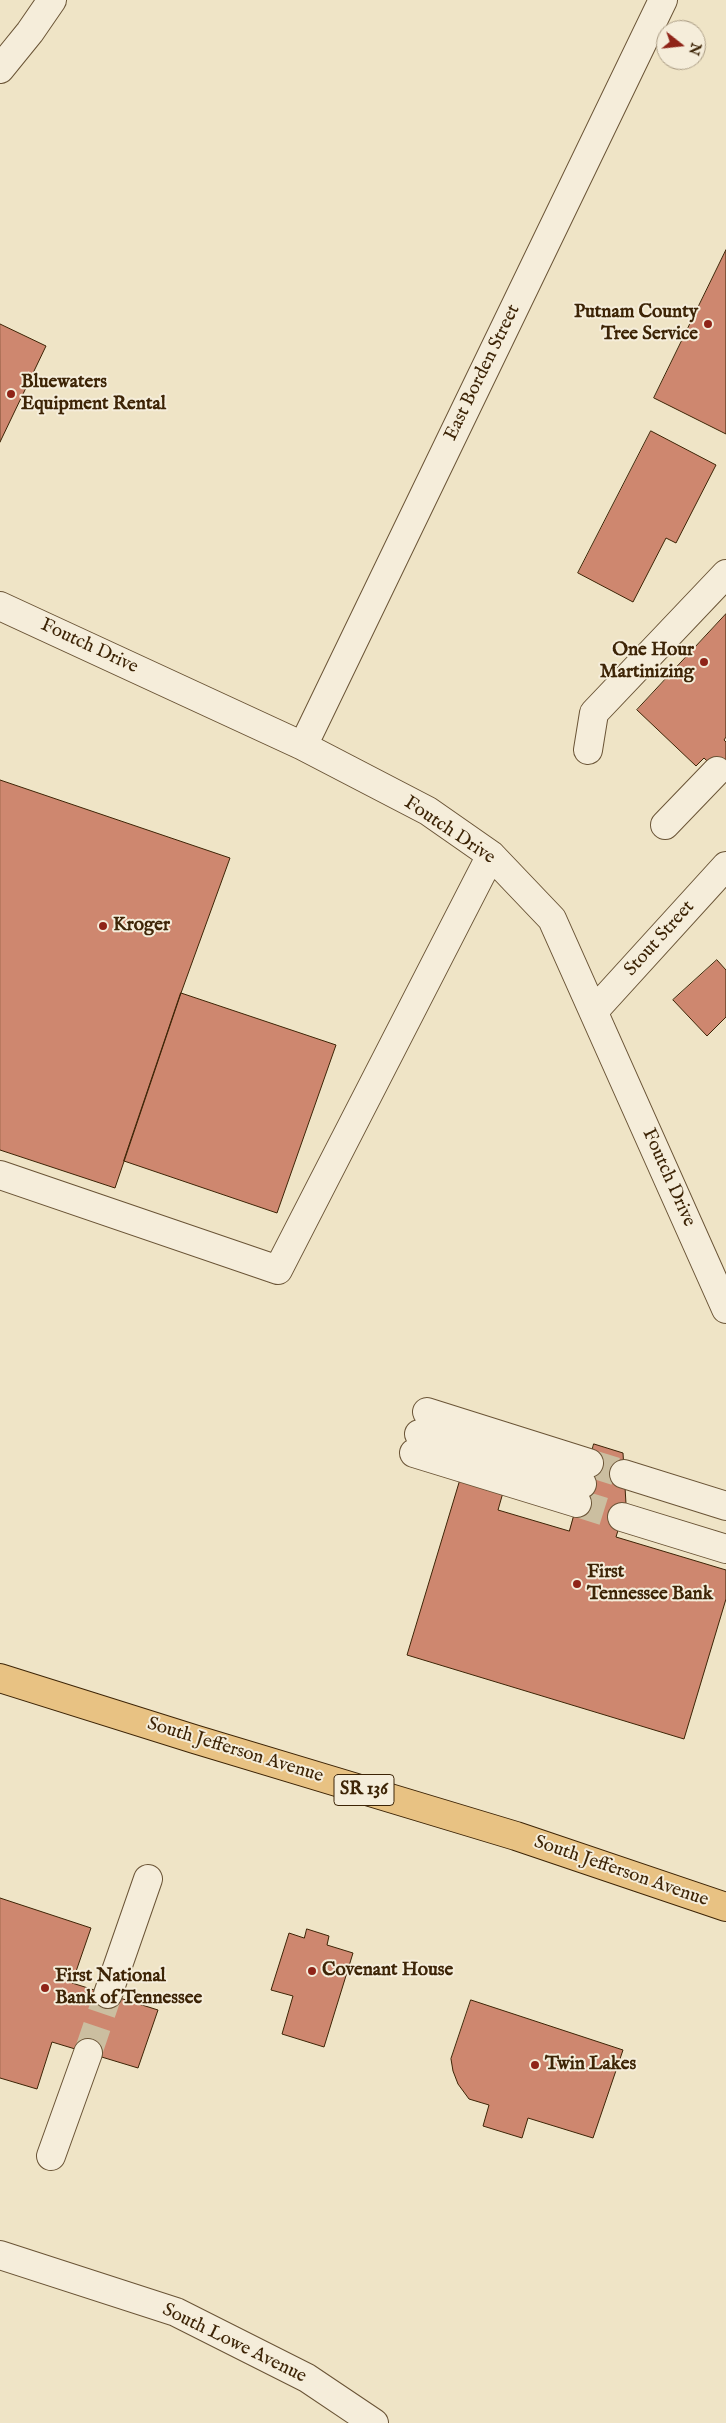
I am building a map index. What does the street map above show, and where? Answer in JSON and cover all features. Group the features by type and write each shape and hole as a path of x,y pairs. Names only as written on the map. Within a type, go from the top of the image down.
{"main road":[{"name":"South Jefferson Avenue","path":"0,1678 194,1739 516,1836 726,1908"}],"street":[{"path":"0,69 30,32 52,0"},
{"name":"East Borden Street","path":"303,746 663,0"},
{"path":"588,750 594,713 726,574"},
{"name":"Foutch Drive","path":"0,606 303,746 428,811 491,855 552,919 726,1309"},
{"path":"665,825 717,770"},
{"path":"0,1175 278,1270 491,855"},
{"name":"Stout Street","path":"594,1011 726,866"},
{"path":"420,1433 582,1484 420,1433"},
{"path":"624,1496 726,1506"},
{"path":"624,1496 726,1529"},
{"path":"624,1496 726,1549"},
{"path":"108,1994 148,1880"},
{"path":"52,2156 88,2053"},
{"name":"South Lowe Avenue","path":"0,2255 176,2312 307,2378 374,2423"}],"building":[{"name":"Putnam County Tree Service","path":"726,250 726,434 654,398"},
{"name":"Bluewaters Equipment Rental","path":"0,324 46,346 0,442"},
{"path":"651,431 716,465 676,543 666,538 633,602 578,573"},
{"name":"One Hour Martinizing","path":"726,614 726,737 724,740 726,742 726,779 704,758 696,766 637,710"},
{"name":"Kroger","path":"0,780 230,858 181,993 115,1188 0,1150"},
{"path":"717,960 726,970 726,1017 707,1036 673,1000"},
{"path":"181,993 336,1045 277,1213 124,1161"},
{"name":"First Tennessee Bank","path":"594,1444 623,1453 626,1504 616,1537 726,1570 726,1599 684,1739 407,1655 461,1476 504,1489 498,1510 569,1531"},
{"name":"First National Bank of Tennessee","path":"0,1898 91,1928 72,1983 158,2010 138,2068 52,2042 37,2089 0,2078"},
{"name":"Covenant House","path":"307,1929 329,1936 327,1945 353,1953 324,2047 282,2034 293,1996 271,1990 289,1933 304,1938"},
{"name":"Twin Lakes","path":"471,2000 623,2050 593,2138 528,2118 522,2138 483,2126 489,2105 469,2099 458,2084 451,2059"}],"tunnel":[{"path":"589,1463 624,1474"},
{"path":"577,1503 622,1517"},
{"path":"88,2053 108,1994"}],"place":[{"name":"Putnam County Tree Service","path":"708,324"},
{"name":"Bluewaters Equipment Rental","path":"11,394"},
{"name":"One Hour Martinizing","path":"704,662"},
{"name":"Kroger","path":"103,926"},
{"name":"First Tennessee Bank","path":"577,1584"},
{"name":"Covenant House","path":"312,1971"},
{"name":"First National Bank of Tennessee","path":"45,1988"},
{"name":"Twin Lakes","path":"535,2065"}]}
